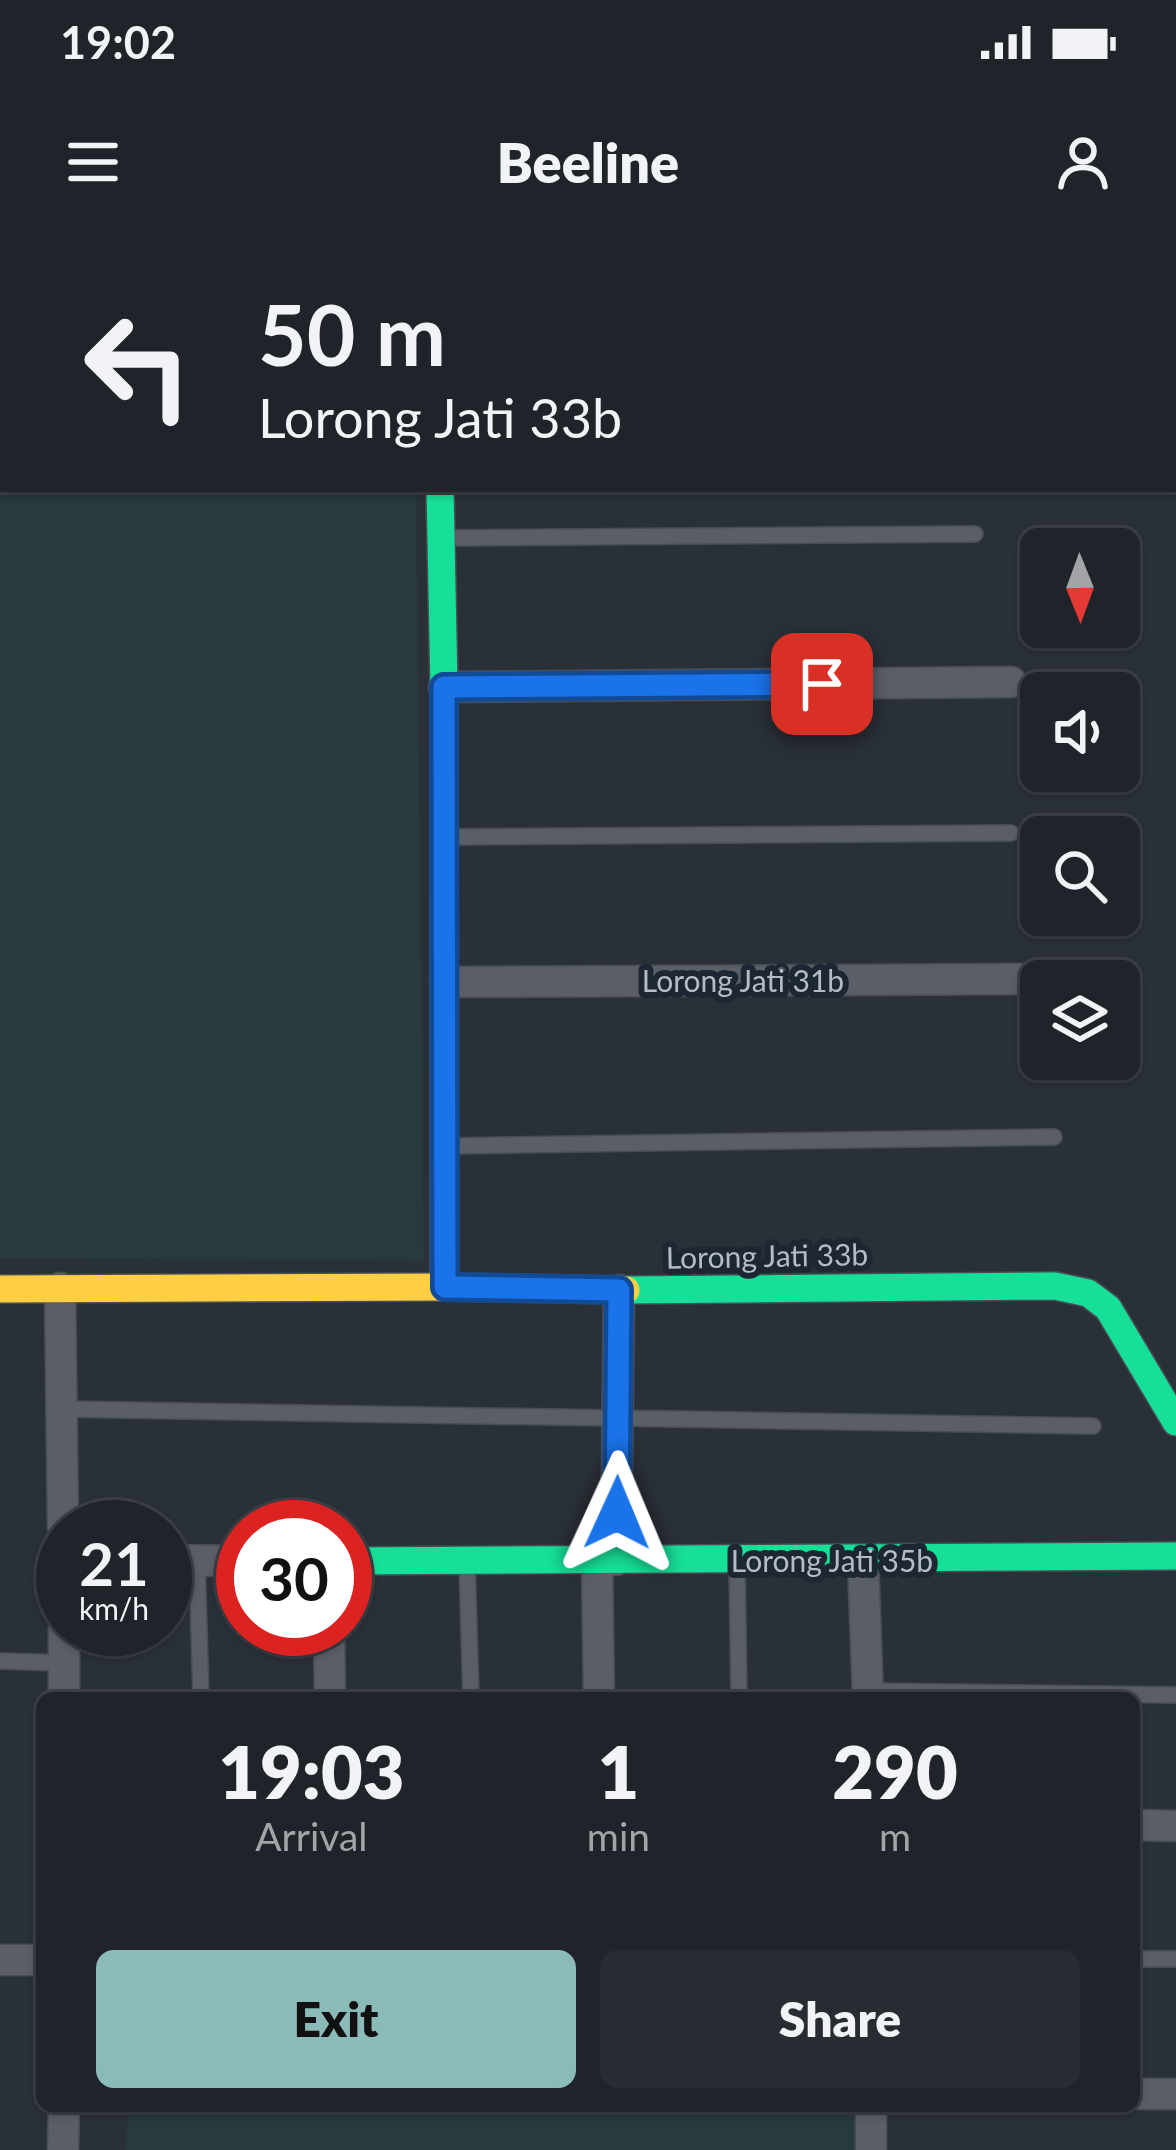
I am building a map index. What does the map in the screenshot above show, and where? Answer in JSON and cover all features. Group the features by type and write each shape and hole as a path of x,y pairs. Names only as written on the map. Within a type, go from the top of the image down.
{"street":[{"path":"440,492 445,1287"},
{"path":"444,687 1011,682"},
{"name":"Lorong Jati 31b","path":"445,982 1020,979"},
{"name":"Lorong Jati 33b","path":"0,1289 1055,1286 1088,1293 1108,1308 1176,1422"},
{"path":"60,1288 63,1500"},
{"path":"599,1692 619,1417 619,1290"},
{"name":"Lorong Jati 35b","path":"372,1561 1176,1556"},
{"path":"863,1560 868,1692"},
{"path":"192,1561 216,1561"},
{"path":"64,1656 64,1692"},
{"path":"329,1656 330,1692"},
{"path":"1140,1826 1176,1826"},
{"path":"0,1960 36,1960"},
{"path":"1140,2094 1176,2094"},
{"path":"64,2112 64,2150"},
{"path":"871,2112 871,2150"}],"lane":[{"path":"442,538 975,534"},
{"path":"444,837 1011,833"},
{"path":"445,1146 1054,1137"},
{"path":"62,1409 1093,1426"},
{"path":"466,1560 471,1692"},
{"path":"197,1561 201,1692"},
{"path":"737,1561 739,1692"},
{"path":"0,1661 64,1663"},
{"path":"1140,1695 1176,1695"},
{"path":"1140,1959 1176,1959"}],"green space":[{"path":"0,492 416,492 424,1261 0,1258"},
{"path":"128,2112 856,2112 857,2150 126,2150"}],"traffic: fast":[{"path":"440,492 444,1287"},
{"path":"626,1290 1055,1286 1088,1293 1108,1308 1176,1422"},
{"path":"372,1561 1176,1556"}],"traffic: slow":[{"path":"0,1289 626,1290"}],"route":[{"path":"617,1513 619,1290 445,1287 444,687 822,684"}]}
